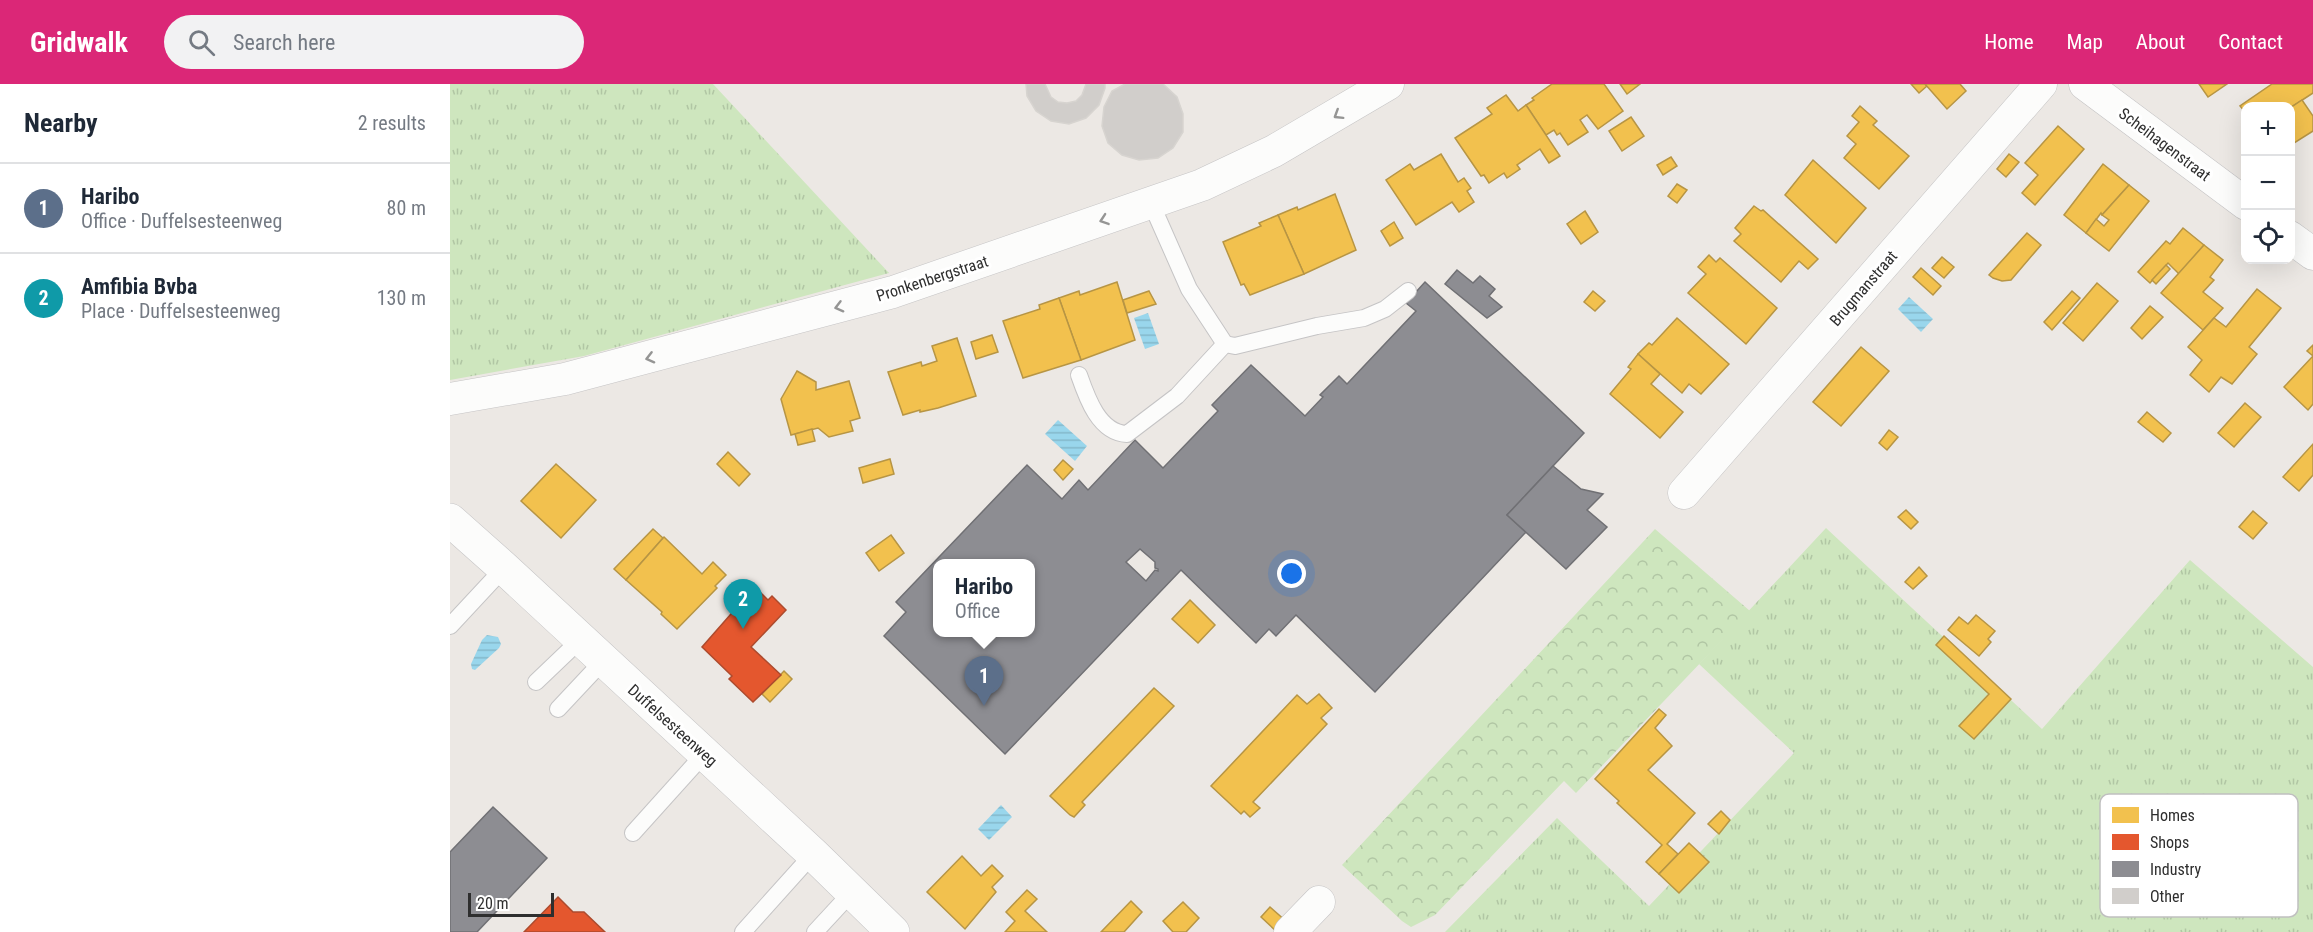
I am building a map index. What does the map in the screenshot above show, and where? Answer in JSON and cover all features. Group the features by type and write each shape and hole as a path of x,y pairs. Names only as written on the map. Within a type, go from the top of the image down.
{"street":[{"name":"Pronkenbergstraat","path":"450,399 565,379 893,292 1202,184 1274,152 1388,84"},
{"name":"Brugmanstraat","path":"1684,493 2041,84"},
{"name":"Scheihagenstraat","path":"2085,84 2241,200"},
{"path":"2295,241 2313,254"},
{"name":"Duffelsesteenweg","path":"450,520 705,753 893,932"},
{"path":"1290,932 1319,902"}],"lane":[{"path":"1151,203 1189,289 1225,344 1235,346 1317,326 1364,318 1385,309 1408,291"},
{"path":"1079,375 1085,393 1106,427 1118,434 1127,434 1177,396 1225,344"},
{"path":"450,626 504,568"},
{"path":"536,682 592,650"},
{"path":"558,709 592,650"},
{"path":"633,833 705,753"},
{"path":"743,932 813,854"},
{"path":"815,932 852,892"}],"green space":[{"path":"450,84 713,84 889,273 584,356 450,380"},
{"path":"1826,528 2042,729 2190,560 2313,667 2313,932 1445,932 1557,818 1649,906 1794,753 1699,664"},
{"path":"1655,529 1750,611 1576,793 1564,781 1435,915 1411,927 1342,865"}],"water":[{"path":"1909,297 1933,319 1921,332 1898,309"},
{"path":"1148,313 1159,344 1145,349 1134,318"},
{"path":"1058,420 1087,446 1075,461 1045,434"},
{"path":"487,635 498,637 501,644 475,670 472,669 471,664 482,640"},
{"path":"1001,805 1012,817 989,840 978,829"}],"building: Homes":[{"path":"1552,84 1604,84 1623,111 1598,129 1587,115 1580,120 1588,132 1568,145 1560,133 1557,135 1554,130 1546,135 1526,105"},
{"path":"1620,84 1640,84 1627,94"},
{"path":"1911,84 1925,84 1927,86 1919,93"},
{"path":"1925,84 1960,84 1966,91 1947,109"},
{"path":"2199,84 2227,84 2208,97"},
{"path":"2272,84 2313,84 2313,93 2295,105 2295,102 2246,102"},
{"path":"1506,95 1518,111 1526,105 1560,156 1549,163 1540,149 1517,165 1520,169 1507,178 1504,173 1489,183 1484,175 1481,176 1455,138 1492,114 1487,108"},
{"path":"2302,100 2313,116 2313,131 2295,142 2295,105"},
{"path":"1860,106 1877,121 1873,125 1909,156 1879,189 1844,158 1856,144 1847,136 1859,122 1852,116"},
{"path":"1631,117 1644,136 1622,151 1609,131"},
{"path":"2058,126 2084,149 2035,205 2022,193 2038,175 2025,163"},
{"path":"1441,154 1458,182 1464,178 1471,188 1467,191 1474,202 1459,212 1452,202 1416,225 1386,180 1410,164 1414,170"},
{"path":"2009,154 2019,162 2006,177 1997,169"},
{"path":"1671,157 1677,166 1663,175 1657,165"},
{"path":"1813,160 1866,208 1836,243 1785,195"},
{"path":"2103,164 2129,185 2102,215 2101,213 2086,233 2064,215"},
{"path":"1677,184 1687,190 1677,203 1668,196"},
{"path":"2129,185 2149,201 2109,251 2086,233 2096,219 2104,226 2109,220 2102,215"},
{"path":"1335,194 1356,250 1304,274 1278,215 1297,207 1298,210"},
{"path":"1754,206 1763,210 1818,259 1808,269 1799,261 1781,282 1734,241 1741,234 1735,228"},
{"path":"1585,211 1598,232 1581,244 1567,224"},
{"path":"1278,215 1304,274 1250,295 1244,284 1241,285 1223,242 1261,226 1259,223"},
{"path":"1394,222 1403,238 1390,246 1381,231"},
{"path":"2183,228 2204,245 2179,274 2168,263 2150,283 2138,272 2166,241 2170,244"},
{"path":"2027,233 2041,245 2011,280 2002,281 1989,275"},
{"path":"2204,245 2223,260 2210,277 2214,280 2203,292 2223,308 2203,330 2161,293"},
{"path":"1709,255 1716,262 1720,258 1777,308 1746,344 1688,293 1706,274 1698,267"},
{"path":"1942,257 1954,267 1944,278 1932,268"},
{"path":"2166,265 2170,269 2156,284 2152,280"},
{"path":"1921,268 1941,286 1933,295 1913,277"},
{"path":"1117,282 1135,340 1081,360 1059,298 1079,291 1080,295"},
{"path":"2097,283 2118,301 2083,341 2063,323"},
{"path":"2257,289 2281,308 2249,347 2257,354 2232,384 2221,377 2209,392 2190,375 2202,360 2188,347 2214,318 2226,327"},
{"path":"1149,291 1156,304 1127,313 1123,300"},
{"path":"1593,291 1605,301 1595,311 1584,302"},
{"path":"2072,291 2080,298 2052,330 2044,322"},
{"path":"1059,298 1081,360 1023,378 1003,321 1040,309 1039,305"},
{"path":"2150,306 2163,317 2142,339 2131,328"},
{"path":"1677,318 1729,364 1701,394 1689,384 1682,393 1638,354 1649,343 1652,345"},
{"path":"992,335 998,352 976,359 971,342"},
{"path":"957,338 976,396 938,408 903,415 888,372 921,362 922,366 937,361 932,346"},
{"path":"2313,345 2313,356 2307,351"},
{"path":"1861,347 1889,371 1841,426 1813,402"},
{"path":"1638,354 1660,374 1651,384 1683,412 1660,438 1610,394 1631,369 1628,367"},
{"path":"2313,356 2313,404 2308,410 2284,387"},
{"path":"797,371 816,382 816,390 849,381 860,418 850,421 853,431 829,437 818,428 791,435 781,399"},
{"path":"2245,403 2261,417 2234,447 2218,433"},
{"path":"2147,412 2171,433 2163,442 2138,422"},
{"path":"812,429 815,441 798,445 795,434"},
{"path":"1889,430 1898,437 1887,450 1879,443"},
{"path":"2313,444 2313,475 2299,491 2283,477"},
{"path":"728,452 750,474 739,486 717,464"},
{"path":"890,459 894,474 863,483 859,468"},
{"path":"1063,460 1073,469 1063,480 1054,470"},
{"path":"556,464 596,500 561,538 521,501"},
{"path":"1906,510 1918,522 1911,529 1898,517"},
{"path":"2253,511 2267,523 2253,539 2239,527"},
{"path":"653,529 663,538 626,580 614,569"},
{"path":"891,535 904,553 879,571 866,553"},
{"path":"664,537 702,574 713,562 726,575 715,586 717,588 677,629 661,614 662,612 626,580"},
{"path":"1919,567 1927,576 1913,589 1905,582"},
{"path":"1190,600 1215,625 1198,643 1172,619"},
{"path":"1976,615 1995,631 1988,639 1991,642 1979,656 1948,630 1959,617 1968,624"},
{"path":"1944,636 2011,699 1974,739 1959,726 1989,694 1936,645"},
{"path":"784,671 792,679 770,702 762,694"},
{"path":"1154,688 1174,706 1082,802 1085,805 1074,817 1070,815 1050,796"},
{"path":"1319,694 1332,708 1321,718 1327,724 1253,802 1260,808 1250,817 1244,811 1241,814 1211,786 1297,695 1307,704"},
{"path":"1659,709 1666,715 1655,728 1672,746 1648,770 1695,813 1667,844 1678,854 1659,874 1646,862 1662,845 1595,779"},
{"path":"1721,811 1730,820 1719,834 1708,824"},
{"path":"1689,843 1709,862 1679,893 1659,874"},
{"path":"962,856 981,876 992,865 1003,876 992,887 996,892 965,929 927,892"},
{"path":"1027,890 1037,899 1025,911 1047,932 1005,932 1015,921 1006,912"},
{"path":"1131,901 1142,912 1124,932 1101,932"},
{"path":"1183,902 1199,918 1186,932 1173,932 1163,921"},
{"path":"1270,907 1287,922 1277,932 1261,917"}],"building: Shops":[{"path":"750,582 768,600 772,596 786,610 751,647 781,675 753,702 729,679 732,676 702,647 745,598 740,593"},
{"path":"558,897 573,912 584,912 605,932 524,932"}],"building: Industry":[{"path":"1457,270 1473,283 1480,276 1495,289 1489,296 1502,307 1487,318 1445,284"},
{"path":"1425,282 1584,433 1507,515 1526,532 1375,692 1296,615 1276,636 1269,629 1256,643 1181,570 1005,754 884,636 906,612 896,602 933,563 933,637 1035,637 1035,559 937,559 1027,465 1062,499 1079,480 1088,490 1135,440 1163,468 1218,411 1212,405 1251,365 1305,416 1323,397 1320,395 1339,376 1347,384 1416,311 1406,303","holes":["1140,549 1155,562 1155,568 1158,571 1155,570 1146,581 1126,562"]},
{"path":"1553,466 1581,489 1603,494 1587,510 1607,527 1566,569 1507,515"},
{"path":"493,807 547,858 477,932 450,932 450,852"}],"building: Other":[{"path":"1026,84 1045,84 1051,97 1058,102 1067,103 1076,101 1082,95 1086,84 1105,84 1105,88 1099,105 1086,118 1069,124 1051,121 1036,111 1027,96"},
{"path":"1125,84 1163,84 1177,97 1183,114 1183,132 1173,148 1158,158 1139,160 1122,155 1108,143 1102,126 1104,107 1112,91"}],"place":[{"name":"Amfibia Bvba","path":"743,629"},
{"name":"Haribo","path":"984,706"}]}
